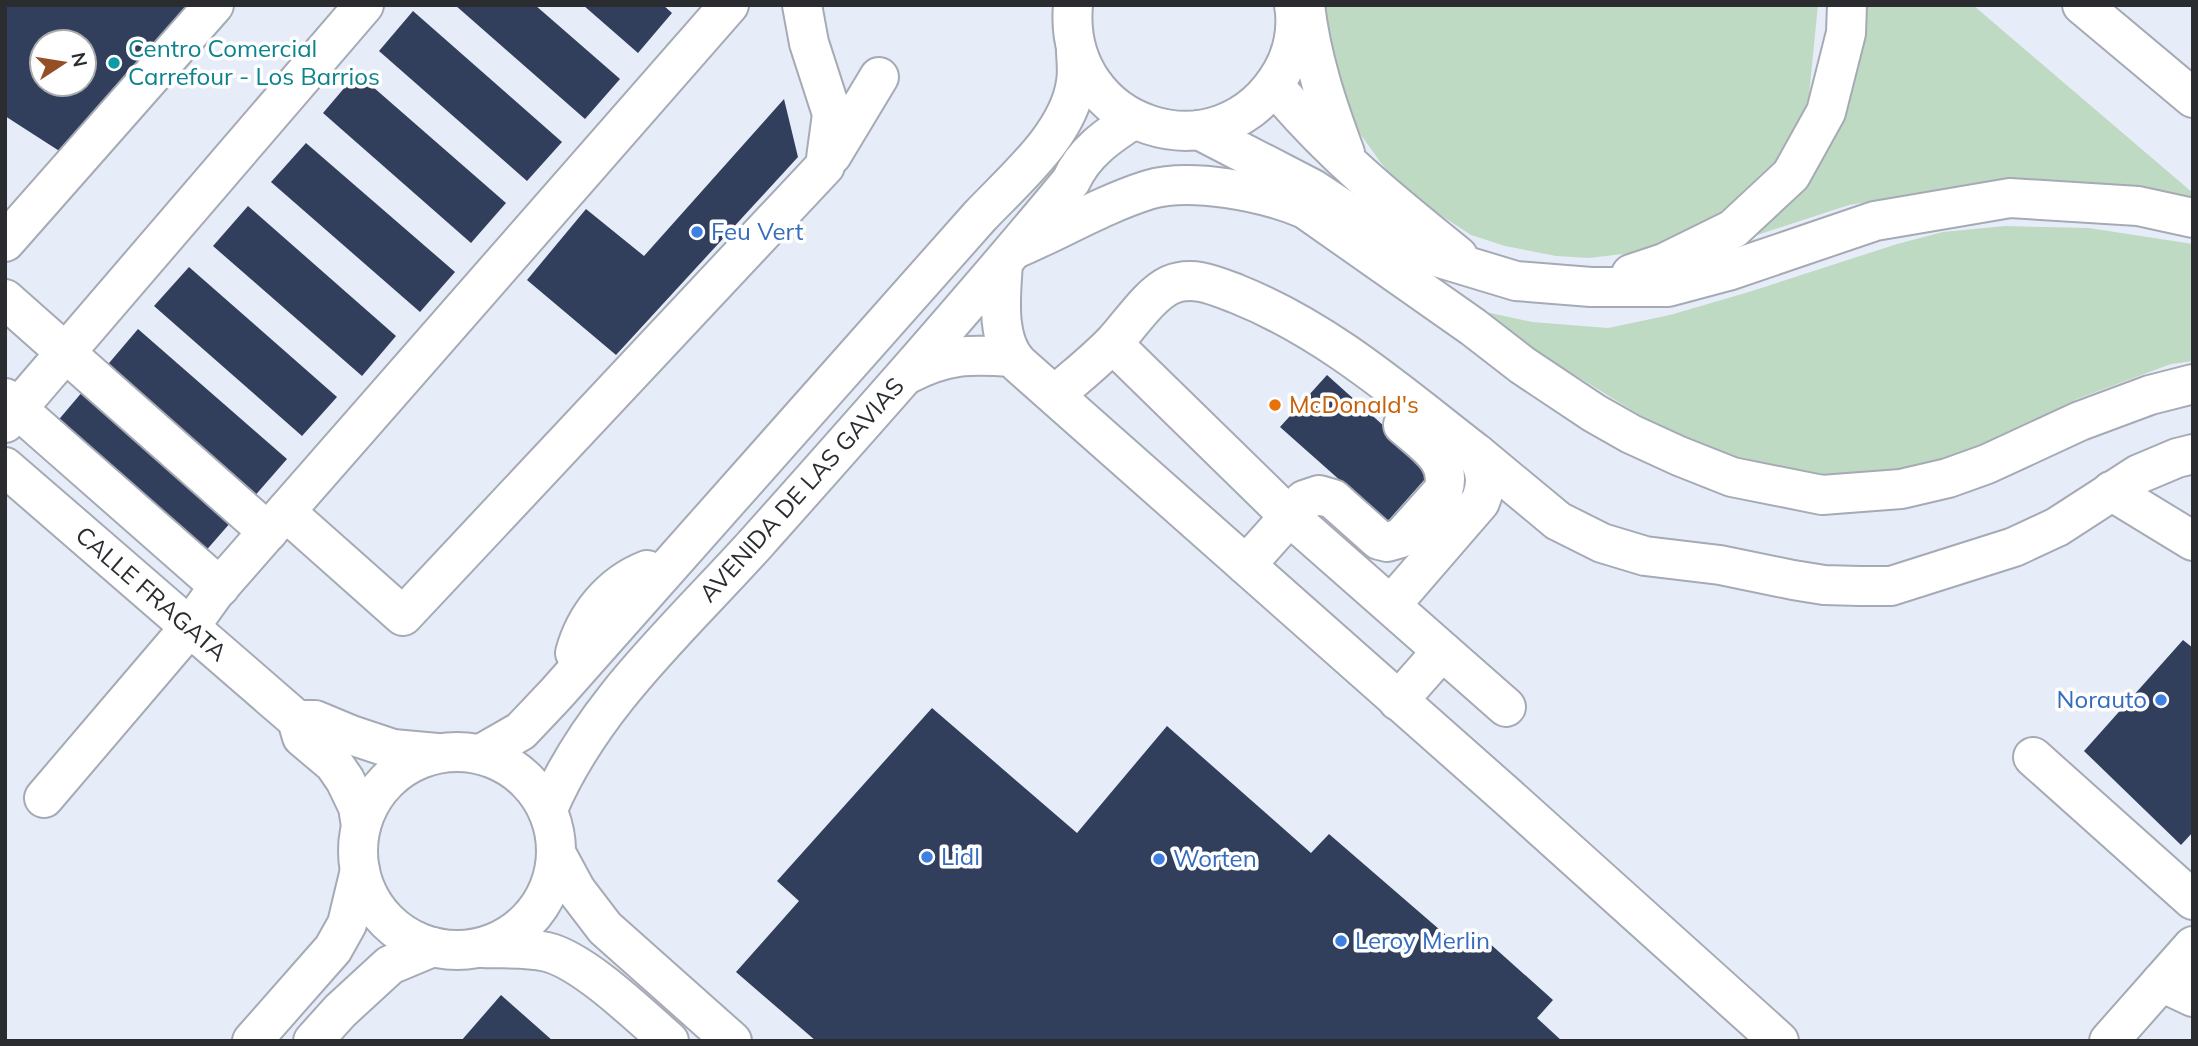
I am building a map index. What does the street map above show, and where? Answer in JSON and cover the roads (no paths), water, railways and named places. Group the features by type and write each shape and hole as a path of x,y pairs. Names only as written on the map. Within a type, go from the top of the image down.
{"main road":[{"path":"5,242 214,5"},
{"path":"220,587 10,410 66,352 364,5"},
{"path":"44,799 190,628 220,587 729,5"},
{"path":"802,5 809,43 832,114 825,166"},
{"path":"1073,5 1072,24 1076,49 1085,72 1099,93 1118,110 1164,130 1189,131 1313,189 1388,239 1410,249 1516,281 1591,287 1668,286 1728,271 1874,221 2010,198 2138,206 2193,218"},
{"name":"AVENIDA DE LAS GAVIAS","path":"1071,181 1149,139 1214,128 1237,118 1258,104 1287,63 1294,39 1294,5"},
{"path":"1306,5 1308,35 1325,102 1350,165"},
{"path":"1591,287 1664,263 1733,229 1791,175 1826,112 1846,33 1847,5"},
{"path":"2082,5 2193,99"},
{"name":"AVENIDA DE LAS GAVIAS","path":"481,754 521,731 980,216 1043,149 1068,111 1077,80 1076,49"},
{"path":"5,299 66,352 277,521 295,520 403,616 825,166 879,77"},
{"path":"1274,85 1307,124 1350,165 1470,266"},
{"name":"AVENIDA DE LAS GAVIAS","path":"548,809 560,780 574,757 618,694 759,540 1009,256 1071,181 1079,165 1101,141 1134,119"},
{"path":"1779,1041 1012,358 1000,318 1009,256 1082,216 1150,189 1228,188 1284,200 1305,209 1522,365 1631,434 1732,477 1822,495 1901,489 1948,478 1987,464 2080,421 2150,395 2193,384"},
{"path":"1284,200 1303,200 1348,212 1390,268"},
{"path":"1055,395 1113,344 1154,298 1170,285 1198,281 1258,303 1323,338 1382,379 1558,521 1602,543 1645,556 1720,565 1824,585 1891,586 1961,565 2042,535 2139,474 2193,454"},
{"path":"1113,344 1289,516 1506,707"},
{"path":"903,377 926,364 968,354 1012,358"},
{"path":"1246,565 1304,500 1318,495 1333,499 1373,536 1387,542 1401,538 1443,491 1446,481 1442,460 1396,418 1382,379"},
{"path":"1391,604 1480,502 1486,477 1476,453"},
{"name":"CALLE FRAGATA","path":"5,467 297,720 302,737 334,764 345,780 358,807 361,826"},
{"path":"2111,491 2193,541"},
{"path":"1398,701 1442,651"},
{"name":"CALLE FRAGATA","path":"297,720 315,720 393,749 437,753"},
{"path":"477,948 499,941 517,930 546,896 556,853 554,831 548,809 536,790 520,774 502,762 481,754 459,751 437,753 416,760 397,771 381,787 369,805 361,826 358,849 360,870 367,892 378,911 411,939 433,947 549,952 576,965 646,1034"},
{"path":"2033,757 2193,900"},
{"path":"556,853 576,890 605,928 732,1041"},
{"path":"252,1041 333,949 347,924 360,870"},
{"path":"2109,1041 2177,989 2193,946"},
{"path":"313,1041 340,1011 390,965 433,947"}],"place":[{"name":"Centro Comercial Carrefour - Los Barrios","path":"114,63"},
{"name":"Feu Vert","path":"697,232"},
{"name":"McDonald's","path":"1275,405"},
{"name":"Norauto","path":"2161,700"},
{"name":"Lidl","path":"927,857"},
{"name":"Worten","path":"1159,859"},
{"name":"Leroy Merlin","path":"1341,941"}]}
